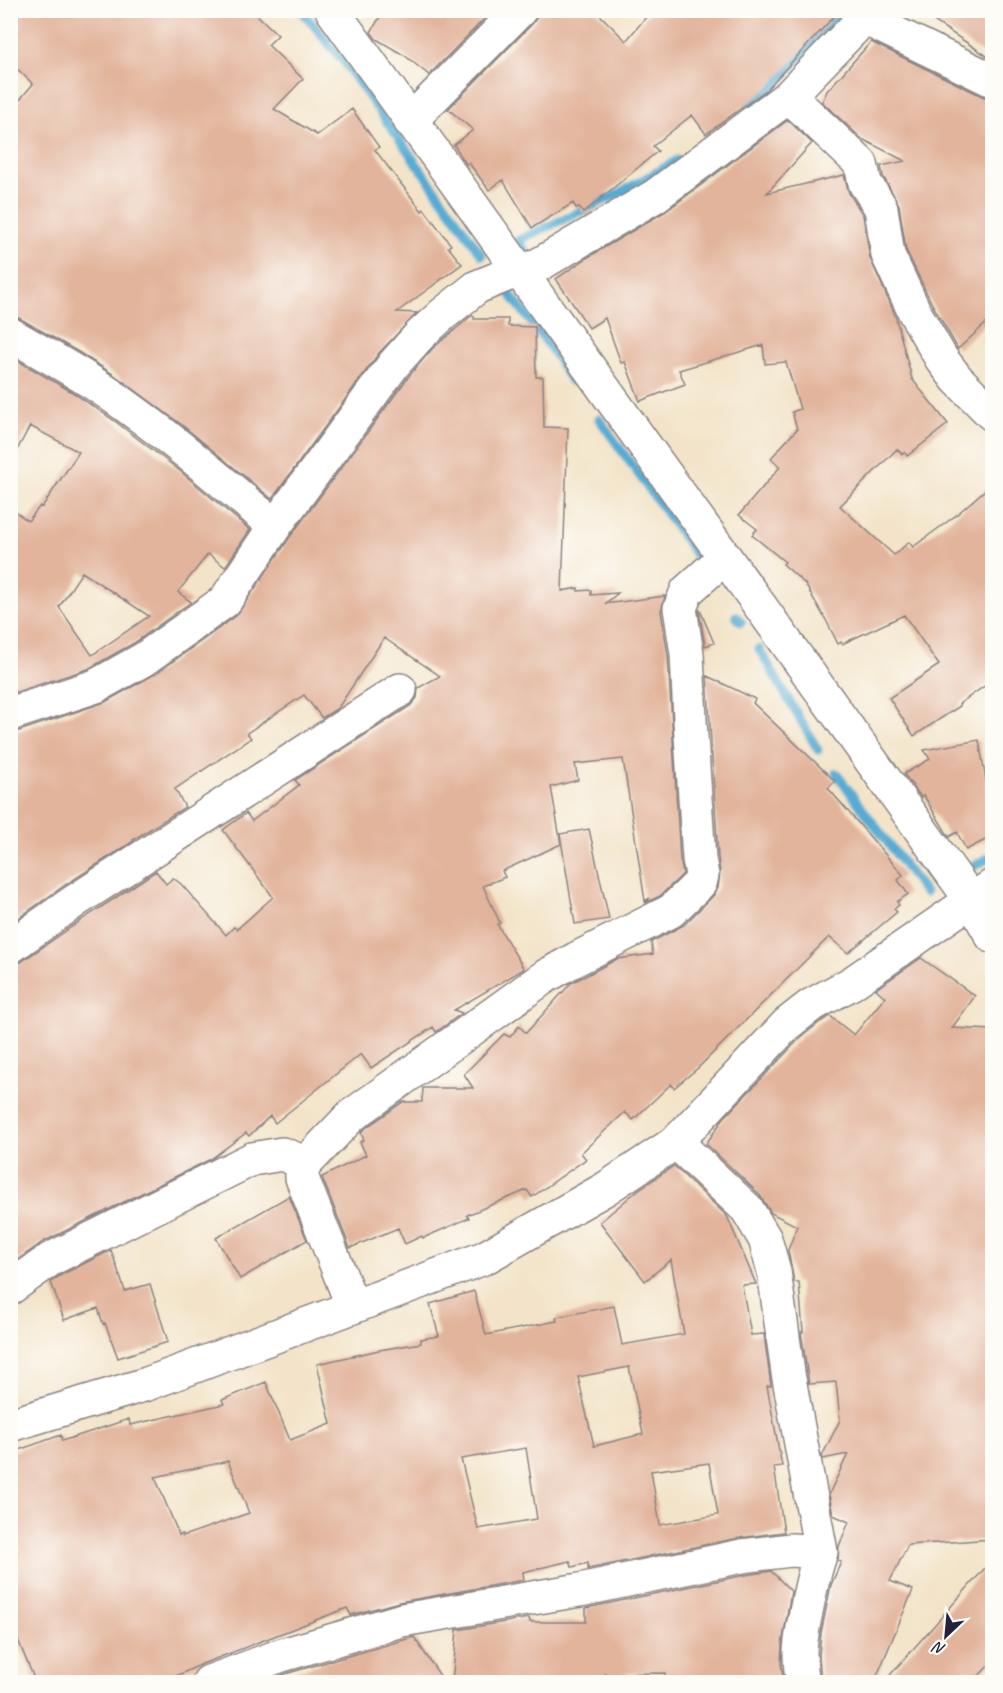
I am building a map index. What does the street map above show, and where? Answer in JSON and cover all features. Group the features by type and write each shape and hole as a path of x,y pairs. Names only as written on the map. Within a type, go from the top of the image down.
{"street":[{"path":"332,10 725,557 982,893 993,936"},
{"path":"410,121 520,10"},
{"path":"10,714 96,686 144,659 225,601 275,526 394,364 419,336 477,287 519,270 535,267 655,196 789,96 860,14 993,80"},
{"path":"789,96 861,164 865,183 880,208 888,255 915,313 957,379 993,414"},
{"path":"10,334 64,364 106,392 197,461 275,526"},
{"path":"353,1307 303,1178 302,1169 306,1163 351,1116 546,975 671,911 700,883 702,875 699,859 690,690 680,608 687,591 725,557"},
{"path":"10,947 75,901 400,690"},
{"path":"10,1425 147,1384 484,1258 605,1189 676,1142 788,1024 810,1006 852,983 982,893"},
{"path":"676,1142 747,1209 765,1239 774,1272 788,1373 821,1552 812,1578 799,1647 803,1683"},
{"path":"10,1288 51,1259 252,1159 282,1154 306,1163"},
{"path":"215,1682 279,1656 402,1620 580,1590 742,1556 791,1550 821,1552"}],"building":[{"path":"10,10 252,10 278,35 268,45 303,79 274,109 317,135 352,109 379,147 375,150 422,211 424,209 451,245 448,247 462,264 397,312 417,313 379,353 272,499 182,425 116,376 80,353 10,315 10,111 33,84 10,62"},
{"path":"384,10 493,10 429,75 404,55 376,39 371,32"},
{"path":"538,10 595,10 626,41 652,10 838,10 838,12 766,90 706,134 692,115 653,146 658,151 583,213 573,203 532,228 503,180 489,190 469,163 466,164 454,145 473,130 448,109 533,23"},
{"path":"917,10 993,10 993,59 990,58"},
{"path":"871,42 984,97 993,99 993,317 958,349 932,304 906,250 899,205 883,176 881,166 905,161 862,139 822,102 827,91"},
{"path":"788,120 812,143 767,193 844,175 849,193 863,215 870,258 895,315 912,379 948,424 907,456 905,452 902,454 897,449 840,506 894,555 909,542 913,547 955,516 993,483 993,680 959,704 960,706 914,736 889,698 939,665 904,615 838,644 805,584 783,564 785,562 752,535 757,529 739,515 780,467 771,458 797,429 792,412 800,409 786,362 765,364 763,345 679,370 685,384 640,401 625,362 621,363 605,318 589,328 556,279 666,211"},
{"path":"471,316 474,316 474,319 508,319 508,326 535,327 536,377 543,377 544,427 568,428 562,591 578,588 578,591 591,590 591,595 618,593 605,604 665,596 661,611 668,656 680,860 683,874 660,896 645,903 650,898 645,901 623,759 575,764 578,780 551,787 561,844 502,871 505,877 483,886 500,923 497,924 524,969 454,1010 462,1013 436,1032 433,1027 371,1068 361,1054 275,1123 270,1116 249,1136 246,1133 211,1159 43,1242 10,1265 10,966 21,962 156,871 166,884 173,878 181,884 226,935 234,927 237,929 273,897 223,830 246,813 252,821 299,785 295,780 410,706 417,698 418,688 440,676 384,638 338,708 322,718 304,695 247,733 251,738 175,789 185,807 65,885 10,924 10,732 16,732 105,702 155,674 236,616 290,537 409,376 432,349"},
{"path":"10,356 72,392 116,422 180,471 250,530 225,567 208,554 178,592 191,602 134,643 88,669 10,694 10,508 28,521 40,506 42,507 79,452 30,426 10,463","holes":["82,572 149,616 92,655 59,607"]},
{"path":"699,610 714,643 705,646"},
{"path":"707,676 755,699 753,703 835,781 828,788 903,875 898,880 908,894 897,902 899,905 894,909 897,912 848,953 829,937 698,1068 674,1088 671,1084 633,1120 625,1112 581,1153 586,1159 532,1197 527,1190 467,1215 469,1218 405,1244 398,1228 350,1248 322,1177 366,1155 360,1142 364,1140 361,1133 363,1130 403,1102 422,1102 423,1088 473,1088 464,1074 504,1034 510,1037 519,1026 526,1033 571,983 617,959 653,954 651,942 684,925 718,888 720,872"},
{"path":"979,740 993,822 993,836 966,850 957,832 949,837 924,796 921,797 904,774 930,759 924,750"},
{"path":"589,829 609,919 575,924 560,834"},
{"path":"921,958 975,996 952,1028 993,1030 993,1539 908,1545 890,1581 913,1590 874,1683 821,1683 819,1655 821,1633 831,1585 841,1562 838,1560 839,1546 849,1522 833,1515 829,1494 848,1454 823,1459 822,1456 840,1420 836,1382 809,1384 801,1332 803,1332 799,1282 794,1282 788,1250 797,1226 771,1213 760,1195 706,1144 723,1119 800,1038 830,1016 854,1035 885,997 876,989"},
{"path":"674,1166 727,1216 756,1284 742,1285 751,1335 764,1334 771,1386 767,1386 782,1466 774,1467 784,1532 738,1538 588,1569 588,1563 572,1567 570,1561 523,1572 524,1580 399,1602 351,1615 347,1608 202,1664 161,1683 36,1683 10,1621 10,1453 61,1435 62,1441 129,1419 130,1425 224,1404 222,1400 266,1382 290,1440 331,1424 317,1364 421,1343 421,1339 439,1336 430,1304 474,1291 486,1335 557,1321 556,1317 614,1306 622,1345 684,1334 671,1260 645,1281 600,1222 638,1190","holes":["629,1367 643,1434 594,1446 578,1377","526,1448 537,1519 478,1529 461,1459","228,1461 249,1513 183,1536 183,1534 179,1535 155,1477","709,1463 718,1515 660,1525 651,1471"]},
{"path":"289,1196 307,1240 240,1279 216,1238"},
{"path":"111,1250 125,1291 150,1284 168,1342 118,1358 98,1308 64,1320 51,1282"},
{"path":"993,1559 993,1661 972,1683 883,1683"},
{"path":"771,1571 791,1591 782,1645 781,1664 784,1683 665,1682 665,1673 605,1674 605,1683 452,1683 457,1630 529,1618 530,1622 586,1622 586,1608"},
{"path":"414,1637 445,1683 262,1683 285,1674"}],"waterway":[{"path":"301,10 344,62 482,255"},
{"path":"749,106 778,81 844,12 842,10"},
{"path":"529,258 519,240 620,193 678,160"},
{"path":"504,286 550,347 571,381"},
{"path":"599,419 699,559"},
{"path":"736,616 741,622"},
{"path":"759,649 818,750"},
{"path":"836,773 925,893"},
{"path":"962,873 992,856"}]}
